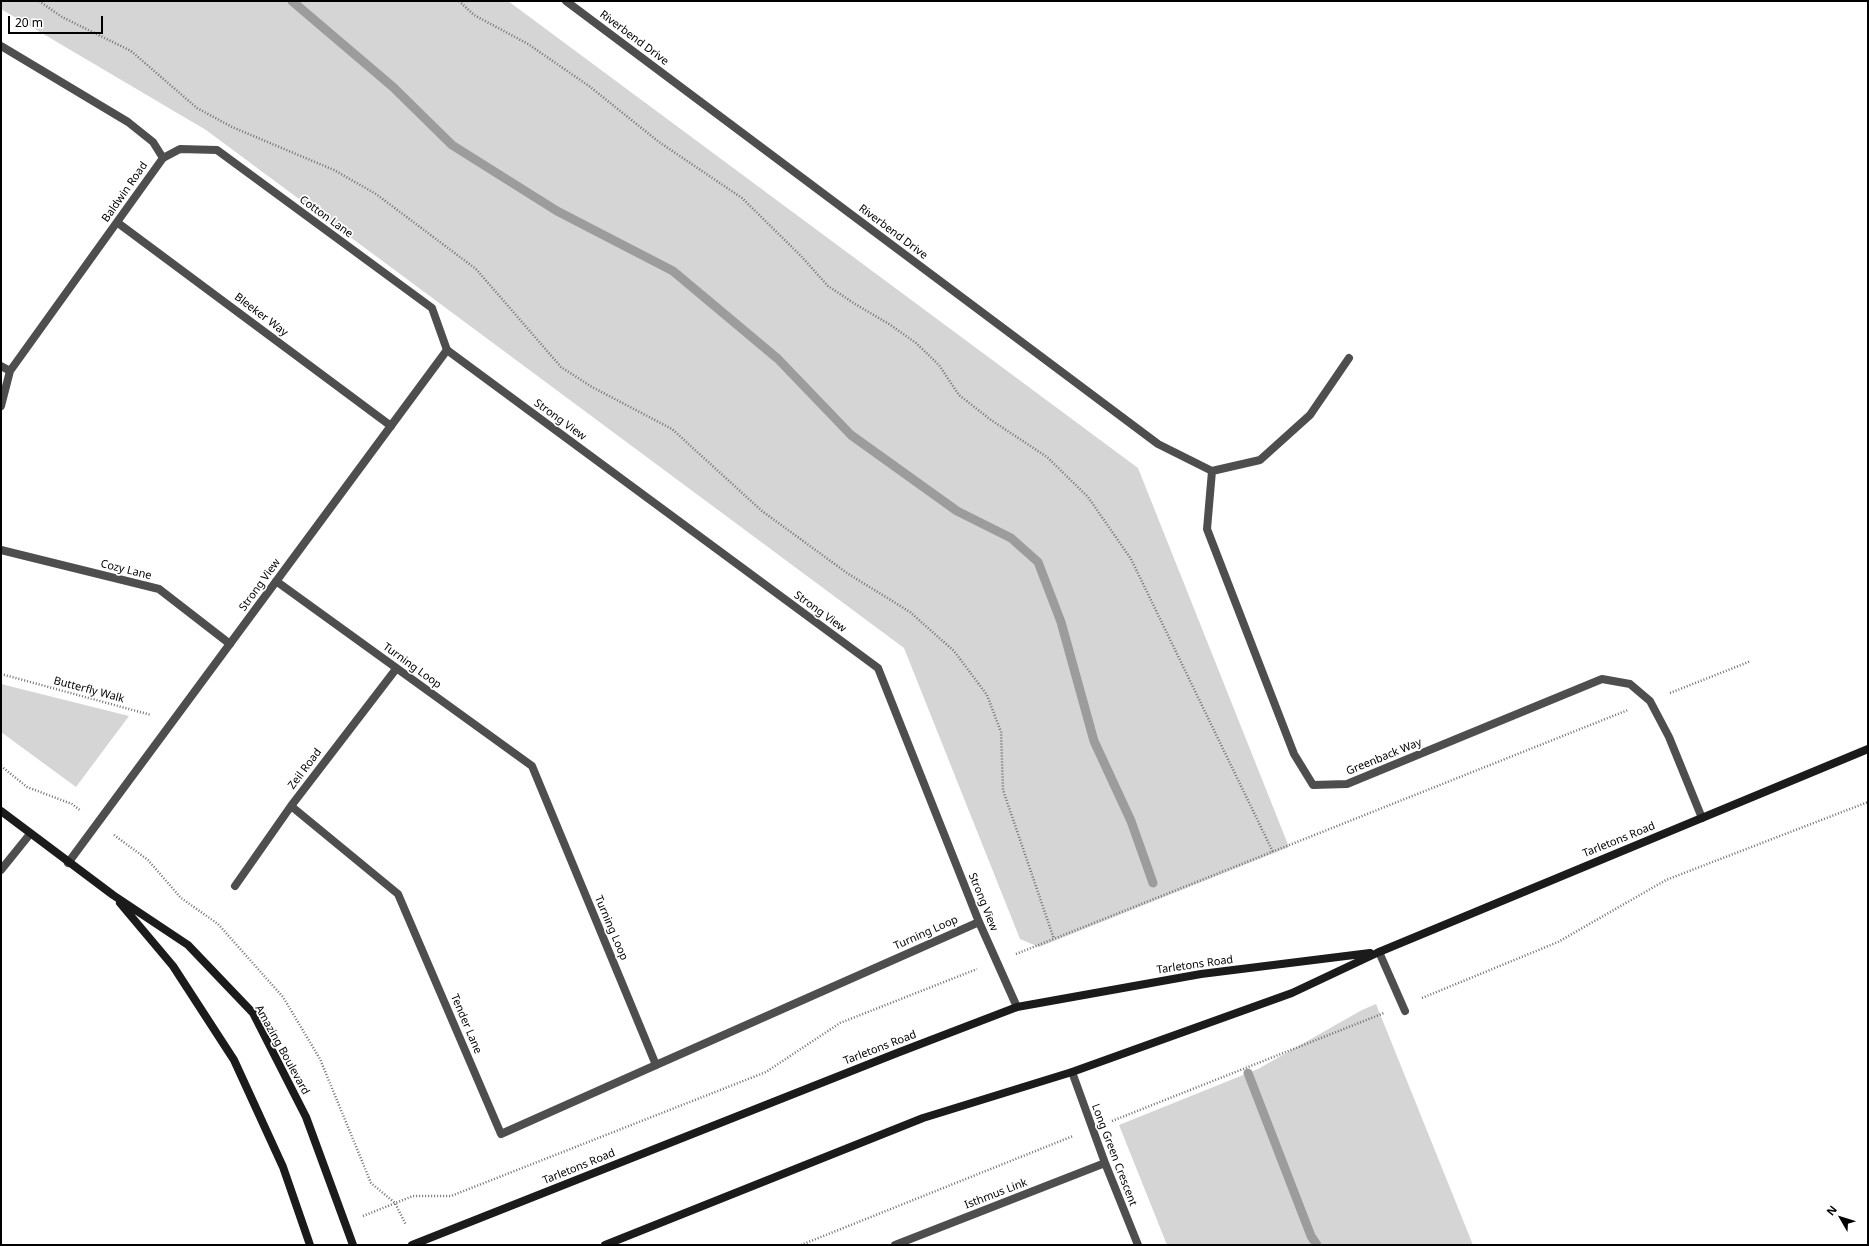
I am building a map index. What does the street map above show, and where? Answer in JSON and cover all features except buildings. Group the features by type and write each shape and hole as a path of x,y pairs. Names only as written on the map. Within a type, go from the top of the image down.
{"street":[{"name":"Riverbend Drive","path":"566,1 1158,444 1212,471"},
{"name":"Baldwin Road","path":"1,46 128,122 153,142 163,158 10,371 1,406"},
{"name":"Cotton Lane","path":"163,158 180,149 217,150 432,308 447,350"},
{"name":"Bleeker Way","path":"118,222 390,426"},
{"name":"Strong View","path":"68,863 447,350 878,668 979,922 1017,1007"},
{"path":"1212,471 1260,460 1310,415 1348,358"},
{"path":"1,366 10,371"},
{"name":"Greenback Way","path":"1212,471 1207,529 1294,754 1313,785 1347,784 1602,680 1630,684 1650,701 1668,737 1702,818"},
{"name":"Cozy Lane","path":"1,550 158,589 230,644"},
{"name":"Turning Loop","path":"276,581 532,766 656,1065 979,922"},
{"name":"Zeil Road","path":"235,886 291,806 396,669"},
{"name":"Tarletons Road","path":"605,1245 923,1118 1072,1072 1292,993 1379,952 1868,749"},
{"name":"Tender Lane","path":"291,806 398,894 501,1134 656,1065"},
{"name":"Amazing Boulevard","path":"1,811 112,895 188,945 252,1013 306,1117 353,1245"},
{"path":"1,870 30,834"},
{"name":"Amazing Boulevard","path":"112,895 173,966 234,1060 283,1167 310,1245"},
{"path":"1379,952 1404,1008"},
{"name":"Tarletons Road","path":"412,1245 889,1056 1017,1007 1201,974 1379,952"},
{"name":"Long Green Crescent","path":"1072,1072 1092,1129 1138,1245"},
{"name":"Isthmus Link","path":"895,1245 1105,1163"}],"path":[{"path":"39,1 62,17 131,51 197,108 232,127 334,170 376,194 476,269 561,367 592,387 672,429 762,511 847,574 910,612 954,651 987,695 1001,732 1003,790 1054,938"},
{"path":"459,1 474,15 528,44 589,86 659,142 742,198 828,286 916,343 939,365 959,395 991,420 1047,457 1088,497 1131,559 1273,852"},
{"path":"345,1224 413,1196 451,1196 752,1078 766,1072 840,1023 1751,661"},
{"name":"Butterfly Walk","path":"1,674 172,721"},
{"path":"801,1245 1092,1129 1404,1008 1558,942 1666,880 1868,802"}],"shaded area":[{"path":"1,1 508,1 1138,468 1289,847 1039,947 1020,939 904,648 206,130 1,9"},
{"path":"1,684 129,716 76,787 1,732"},
{"path":"1376,1004 1473,1245 1167,1245 1119,1125 1258,1069 1362,1010"}],"waterway":[{"path":"292,1 393,87 452,145 557,211 673,271 778,359 851,435 957,511 1011,538 1038,562 1061,622 1094,741 1131,821 1153,883"},
{"path":"1248,1073 1311,1236 1317,1245"}]}
